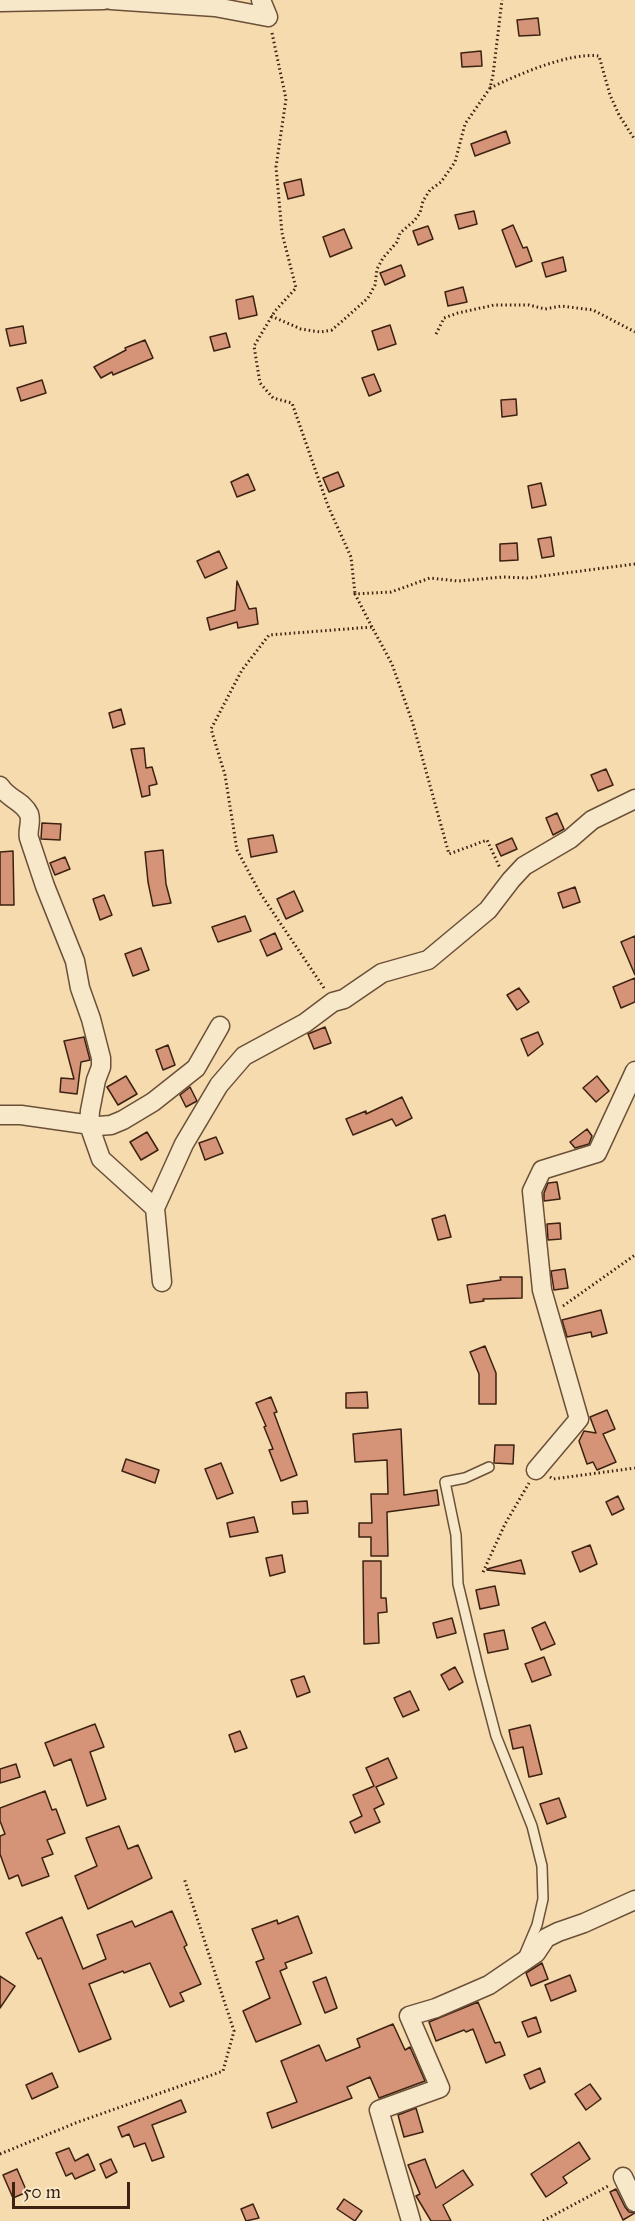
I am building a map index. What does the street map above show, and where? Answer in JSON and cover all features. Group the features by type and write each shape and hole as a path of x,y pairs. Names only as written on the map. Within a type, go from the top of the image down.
{"street":[{"path":"0,2 104,0"},
{"path":"111,0 265,8"},
{"path":"0,786 7,796 24,806 29,815 29,838 45,886 75,961 80,987 91,1019 100,1067 89,1125 101,1159 155,1208"},
{"path":"162,1282 155,1208 184,1144 219,1085 244,1056 304,1023 333,1002 344,999 382,973 428,960 488,910 524,866 570,839 592,820 635,799"},
{"path":"0,1115 21,1115 89,1125 111,1125 153,1102 196,1068 220,1026"},
{"path":"536,1470 579,1419 542,1290 532,1191 542,1170 597,1153 635,1071"},
{"path":"411,2221 379,2110 440,2088 409,2016 436,2008 489,1985 536,1953 546,1938 635,1900"},
{"path":"623,2177 635,2202"}],"lane":[{"path":"489,1467 465,1478 445,1482 456,1534 458,1584 480,1674 496,1736 532,1826 542,1866 543,1899 537,1925 520,1964"}],"path":[{"path":"271,316 302,329 320,332 332,330 368,298 375,285 377,269 383,258 397,242 400,233 420,213 423,201 430,190 441,182 455,162 465,124 490,88 502,0"},
{"path":"265,8 286,99 276,167 282,233 296,288 271,316 254,346 260,383 273,398 292,403 328,506 351,557 355,594 392,664 413,724 449,854 487,840 506,886"},
{"path":"490,88 555,62 592,55 599,56 610,95 619,115 635,140"},
{"path":"436,334 444,318 466,310 494,305 529,305 545,309 561,306 593,310 635,332"},
{"path":"355,594 391,592 430,578 458,581 503,577 527,578 635,564"},
{"path":"333,1002 260,893 237,850 225,775 211,729 242,670 269,635 372,627"},
{"path":"550,1317 635,1256"},
{"path":"483,1572 505,1524 536,1470 553,1479 635,1468"},
{"path":"0,2154 78,2122 223,2071 234,2031 184,1878"},
{"path":"543,2221 623,2177"}],"building":[{"path":"538,18 540,35 519,36 517,20"},
{"path":"481,51 482,66 462,67 461,53"},
{"path":"506,131 510,143 475,156 471,144"},
{"path":"301,179 304,195 288,199 284,183"},
{"path":"474,211 477,224 459,229 455,215"},
{"path":"513,225 523,248 527,247 532,261 516,267 502,230"},
{"path":"428,226 433,239 418,245 413,231"},
{"path":"344,229 352,248 330,257 323,237"},
{"path":"563,257 566,271 546,277 542,263"},
{"path":"401,265 405,276 385,285 380,273"},
{"path":"463,287 467,302 448,306 445,292"},
{"path":"253,296 257,315 239,319 236,300"},
{"path":"390,325 396,344 378,350 372,331"},
{"path":"23,326 26,343 10,346 6,329"},
{"path":"226,333 230,347 214,351 210,337"},
{"path":"145,340 153,358 101,378 94,367 126,350 125,348"},
{"path":"374,374 381,391 369,396 362,378"},
{"path":"42,380 46,393 21,401 17,388"},
{"path":"516,399 517,415 502,417 501,400"},
{"path":"338,472 344,486 329,492 323,478"},
{"path":"248,474 255,490 237,497 231,482"},
{"path":"541,483 546,505 532,508 528,486"},
{"path":"551,537 554,556 542,558 538,539"},
{"path":"517,543 518,560 500,561 500,544"},
{"path":"219,551 227,568 205,578 197,561"},
{"path":"237,581 249,609 256,608 258,624 238,628 237,622 210,630 207,618 235,610"},
{"path":"121,709 125,724 113,728 109,713"},
{"path":"144,748 146,768 152,767 157,784 149,786 150,795 142,797 131,749"},
{"path":"606,769 613,785 598,791 591,775"},
{"path":"557,813 564,829 553,835 546,818"},
{"path":"42,823 61,824 60,840 41,839"},
{"path":"273,835 277,852 251,857 248,839"},
{"path":"512,838 517,849 501,856 496,845"},
{"path":"163,850 166,884 171,903 153,906 145,852"},
{"path":"13,851 14,905 0,905 0,852"},
{"path":"65,857 70,869 55,875 50,863"},
{"path":"575,887 580,902 563,908 558,893"},
{"path":"294,891 303,911 286,919 277,899"},
{"path":"104,895 112,915 100,920 93,899"},
{"path":"245,916 251,931 218,942 212,927"},
{"path":"275,933 282,949 267,956 260,940"},
{"path":"635,936 635,975 621,942"},
{"path":"141,948 149,970 133,976 125,954"},
{"path":"635,978 635,1002 621,1008 613,987"},
{"path":"519,988 529,1002 517,1010 507,995"},
{"path":"325,1027 331,1043 314,1049 308,1034"},
{"path":"538,1032 543,1044 528,1056 521,1039"},
{"path":"84,1037 90,1060 81,1062 77,1094 60,1092 61,1078 74,1079 64,1041"},
{"path":"168,1045 175,1065 163,1070 156,1050"},
{"path":"126,1076 137,1094 118,1105 107,1087"},
{"path":"597,1076 609,1091 596,1102 583,1088"},
{"path":"190,1087 197,1101 186,1107 180,1095"},
{"path":"402,1097 412,1118 396,1126 392,1119 353,1135 346,1119 366,1111 366,1114"},
{"path":"587,1129 592,1136 589,1144 575,1148 570,1142"},
{"path":"147,1132 158,1150 141,1160 130,1142"},
{"path":"216,1137 223,1153 205,1160 199,1143"},
{"path":"557,1182 560,1199 544,1201 548,1183"},
{"path":"445,1215 451,1237 438,1240 432,1219"},
{"path":"560,1223 561,1239 548,1240 547,1224"},
{"path":"565,1269 568,1288 554,1290 551,1271"},
{"path":"500,1277 522,1277 522,1298 483,1299 484,1301 470,1303 467,1285 501,1280"},
{"path":"601,1310 607,1333 592,1337 591,1332 567,1337 562,1320"},
{"path":"485,1346 496,1373 496,1404 479,1404 479,1374 470,1352"},
{"path":"367,1392 368,1408 346,1408 346,1393"},
{"path":"271,1397 277,1412 274,1413 297,1475 281,1481 269,1450 273,1449 264,1427 266,1426 256,1403"},
{"path":"607,1410 615,1429 603,1434 616,1462 597,1470 593,1462 587,1464 579,1441 584,1431 596,1433 590,1417"},
{"path":"401,1429 404,1495 437,1490 439,1505 387,1512 388,1556 371,1556 371,1537 359,1537 359,1523 372,1523 371,1494 388,1494 387,1460 355,1462 353,1434"},
{"path":"495,1445 514,1445 513,1464 494,1463"},
{"path":"126,1459 159,1470 155,1483 122,1471"},
{"path":"221,1463 233,1493 217,1499 205,1469"},
{"path":"618,1496 624,1509 612,1515 606,1502"},
{"path":"307,1501 308,1513 293,1514 292,1502"},
{"path":"254,1517 258,1532 230,1537 227,1523"},
{"path":"590,1545 597,1564 580,1572 572,1552"},
{"path":"282,1555 285,1572 270,1576 266,1558"},
{"path":"521,1560 525,1574 487,1570 487,1569"},
{"path":"363,1561 381,1561 381,1598 386,1598 387,1612 378,1613 379,1643 364,1644"},
{"path":"495,1586 499,1605 480,1609 476,1590"},
{"path":"452,1618 456,1633 437,1638 433,1623"},
{"path":"545,1622 555,1644 541,1650 532,1628"},
{"path":"504,1630 508,1649 488,1653 484,1634"},
{"path":"544,1657 551,1675 532,1682 525,1664"},
{"path":"455,1667 463,1682 449,1690 441,1675"},
{"path":"304,1676 310,1692 297,1697 291,1680"},
{"path":"410,1691 419,1710 403,1717 394,1698"},
{"path":"95,1724 104,1747 90,1752 106,1799 87,1806 71,1759 54,1766 45,1743"},
{"path":"530,1725 542,1774 529,1777 523,1747 513,1749 509,1730"},
{"path":"240,1731 247,1748 235,1752 229,1735"},
{"path":"388,1758 397,1778 376,1787 384,1804 374,1809 380,1822 355,1833 350,1822 362,1816 353,1795 374,1786 366,1768"},
{"path":"16,1764 20,1777 0,1783 0,1769"},
{"path":"45,1791 52,1810 56,1809 65,1833 47,1840 53,1854 42,1858 49,1876 22,1886 18,1875 9,1879 0,1854 0,1836 5,1834 0,1821 0,1808"},
{"path":"559,1798 566,1817 547,1824 540,1804"},
{"path":"119,1826 128,1849 138,1845 152,1878 88,1909 75,1876 97,1866 86,1838"},
{"path":"172,1911 187,1945 184,1947 201,1984 180,1993 184,2001 170,2007 150,1963 89,1984 111,2039 79,2052 41,1958 38,1959 26,1933 62,1917 83,1969 106,1959 97,1935 132,1921 135,1927"},
{"path":"298,1916 312,1953 285,1963 287,1968 280,1971 301,2024 256,2042 243,2011 270,1998 256,1962 264,1959 252,1929 277,1920 278,1924"},
{"path":"542,1963 548,1979 531,1986 526,1973"},
{"path":"570,1975 576,1991 551,2001 545,1985"},
{"path":"0,1976 15,1986 0,2008"},
{"path":"326,1977 337,2008 325,2013 313,1982"},
{"path":"478,2002 495,2043 500,2042 505,2055 486,2063 473,2029 466,2032 464,2030 436,2041 429,2022"},
{"path":"536,2017 541,2032 528,2037 522,2022"},
{"path":"393,2024 405,2050 410,2047 425,2081 379,2098 370,2077 347,2087 352,2098 272,2128 267,2113 297,2102 281,2061 319,2045 326,2061 360,2047 357,2039"},
{"path":"540,2068 545,2082 530,2089 524,2075"},
{"path":"52,2073 58,2087 32,2099 26,2085"},
{"path":"590,2084 601,2099 586,2110 575,2094"},
{"path":"181,2100 186,2112 152,2125 164,2157 152,2161 145,2143 134,2147 129,2134 122,2137 118,2127"},
{"path":"416,2108 423,2132 404,2137 398,2115"},
{"path":"579,2142 590,2159 563,2177 567,2183 546,2197 531,2174"},
{"path":"69,2148 75,2161 88,2154 95,2170 75,2179 72,2173 66,2176 56,2153"},
{"path":"111,2159 117,2172 106,2178 100,2164"},
{"path":"425,2159 436,2188 463,2170 473,2185 443,2205 451,2221 431,2221 416,2196 420,2194 408,2165"},
{"path":"17,2169 27,2192 13,2198 3,2175"},
{"path":"616,2189 625,2207 629,2212 635,2213 623,2220 610,2192"},
{"path":"344,2199 362,2211 355,2221 337,2209"},
{"path":"253,2204 259,2218 246,2221 241,2209"}]}
